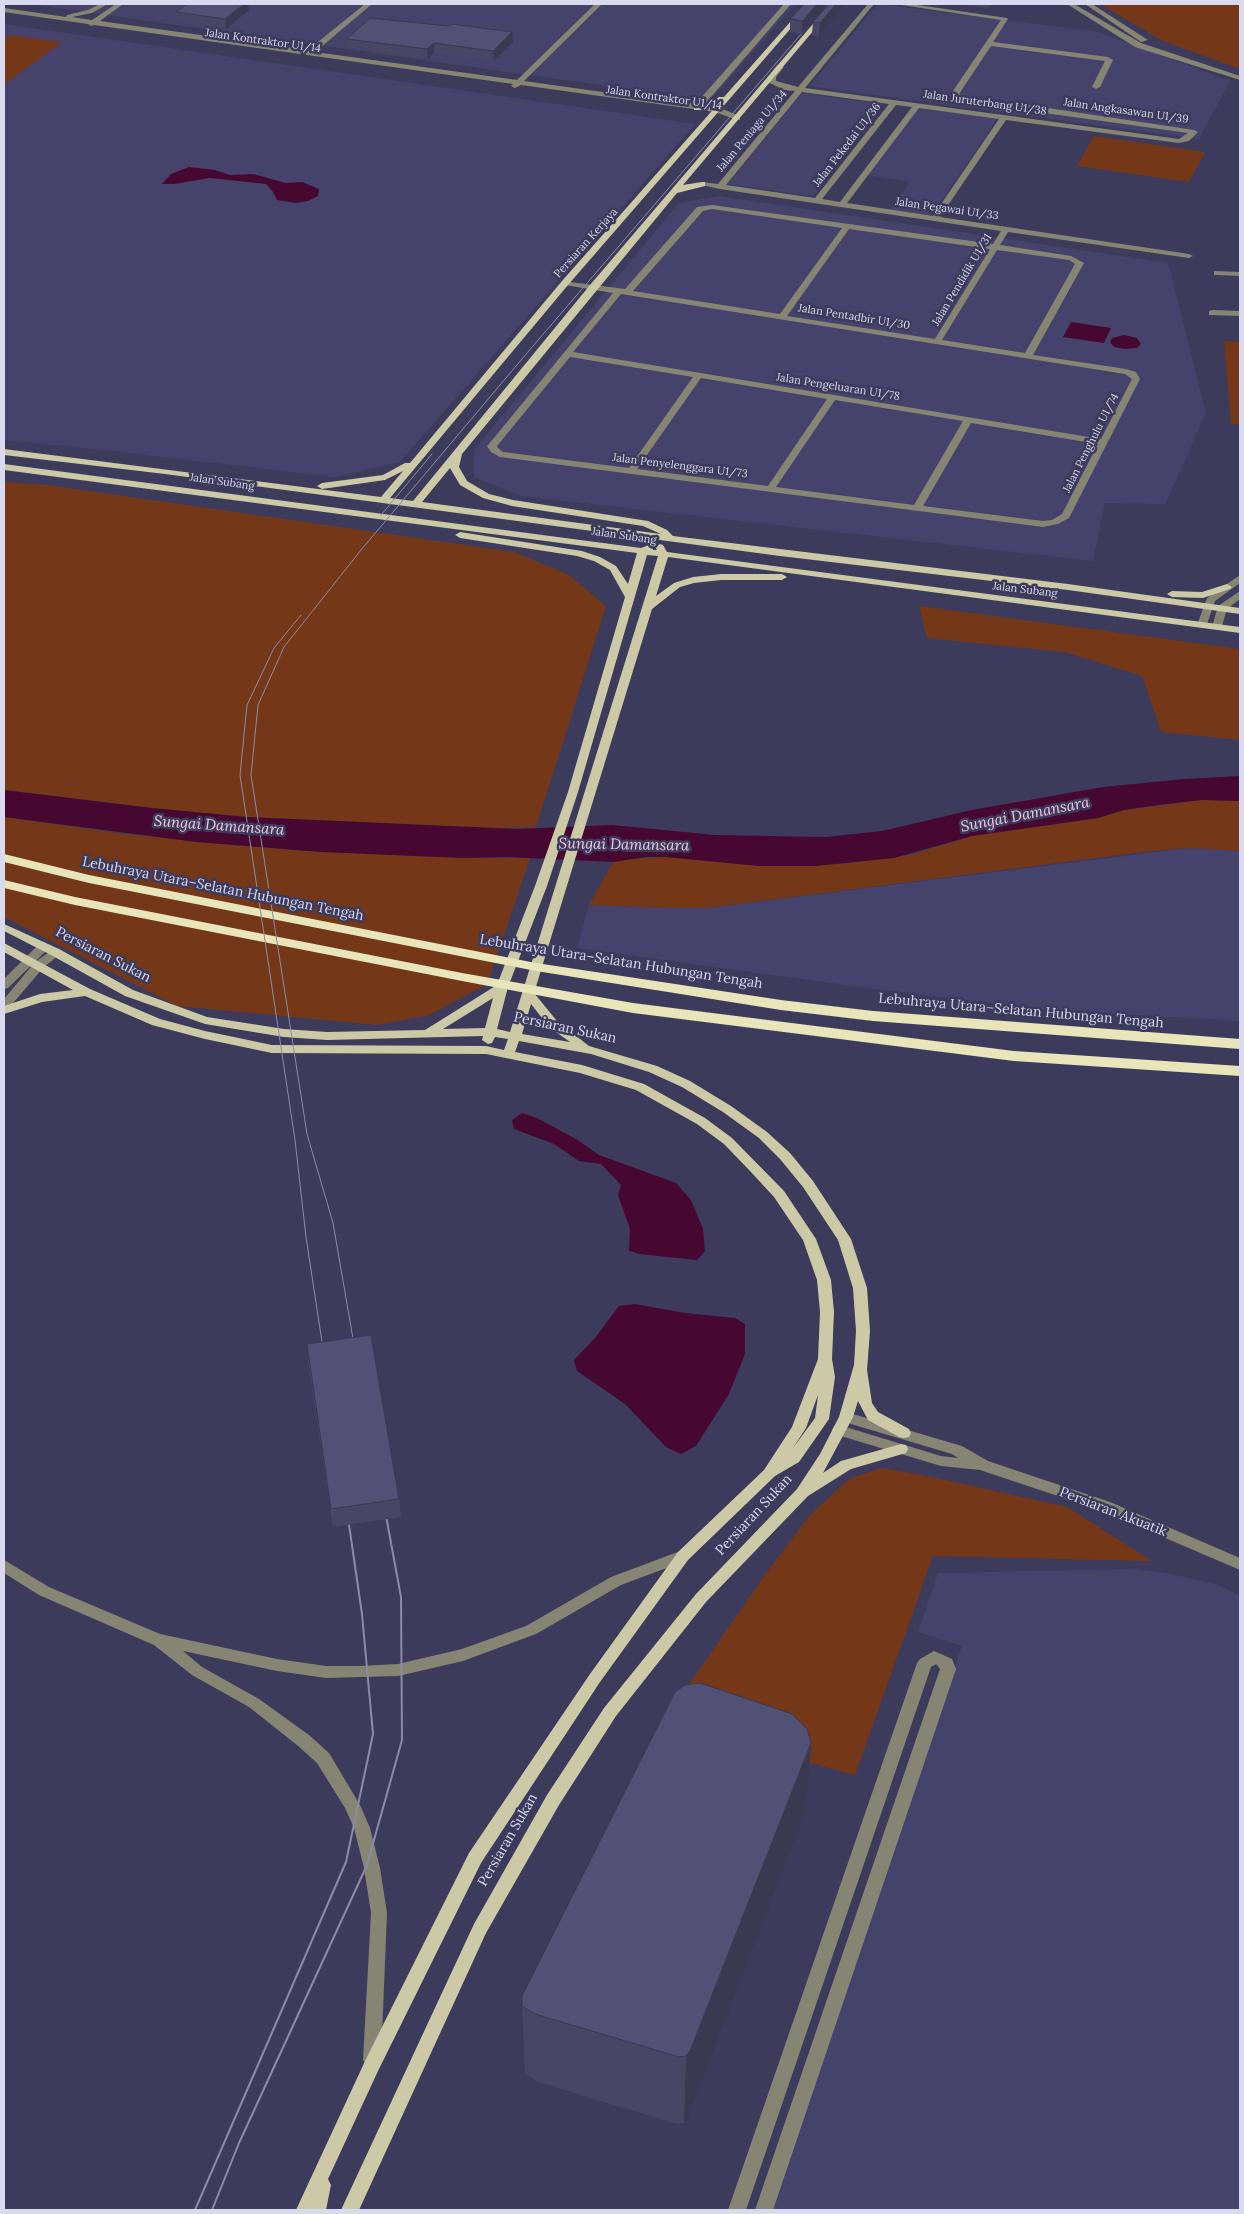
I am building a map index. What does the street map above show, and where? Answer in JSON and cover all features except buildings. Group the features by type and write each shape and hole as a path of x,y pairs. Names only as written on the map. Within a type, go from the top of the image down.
{"highway":[{"name":"Lebuhraya Utara–Selatan Hubungan Tengah","path":"4,858 99,881 536,967 751,1001 883,1017 1240,1044"},
{"path":"4,884 85,903 462,977 633,1008 1014,1056 1240,1071"}],"main road":[{"name":"Persiaran Kerjaya","path":"384,500 565,282 809,4"},
{"path":"352,512 393,510 416,504 593,287 833,4"},
{"path":"688,144 703,120 695,111 718,102 745,78"},
{"path":"690,173 694,180 702,184"},
{"path":"674,191 702,184"},
{"name":"Jalan Subang","path":"4,452 93,461 671,539 1068,587 1240,611"},
{"path":"458,454 454,467 463,483 486,496 512,502 645,523 664,532 671,539"},
{"path":"301,489 385,477 398,471 420,456"},
{"name":"Jalan Subang","path":"4,467 643,551 662,550 837,578 1240,630"},
{"path":"384,500 393,510 436,523"},
{"path":"316,507 339,516 578,553 597,559 613,568 620,577 629,596"},
{"path":"636,534 662,550 695,542"},
{"path":"508,1054 648,607 662,550"},
{"path":"486,1050 502,987 541,886 573,792 643,551"},
{"path":"648,607 662,594 677,585 704,577 837,578"},
{"path":"1068,587 1197,595 1203,595 1227,587"},
{"name":"Persiaran Sukan","path":"4,927 50,949 129,993 205,1020 284,1034 327,1036 490,1032 592,1050 652,1070 686,1084 727,1108 763,1135 785,1156 808,1184 844,1239 860,1288 863,1331 861,1365 846,1416 826,1457 802,1494 701,1598 610,1712 553,1800 480,1929 356,2205"},
{"name":"Persiaran Sukan","path":"4,947 86,992 156,1022 205,1035 272,1049 486,1050 582,1068 640,1087 701,1121 728,1141 779,1194 809,1239 824,1280 827,1312 825,1359 799,1428 770,1474 683,1556 595,1678 475,1858 372,2065 306,2210"},
{"path":"428,1033 502,987"},
{"path":"4,1010 40,998 86,992"},
{"path":"528,993 553,1024 574,1041 592,1050"},
{"path":"770,1474 794,1458 822,1419 828,1377 825,1359"},
{"path":"861,1365 865,1404 873,1416 904,1433"},
{"path":"822,1419 846,1416"},
{"path":"822,1419 839,1430"},
{"path":"802,1494 846,1465 901,1449"},
{"path":"318,2210 325,2165"}],"street":[{"path":"44,16 80,14 104,4"},
{"path":"74,26 104,4"},
{"path":"309,53 369,4"},
{"path":"516,85 599,4"},
{"path":"686,106 702,102 788,4"},
{"name":"Jalan Peniaga U1/34","path":"720,187 802,90 871,4"},
{"path":"898,4 1005,18 988,43 1108,59 1096,87"},
{"path":"1070,4 1138,45 1240,78"},
{"path":"1088,4 1143,40 1186,56 1192,61"},
{"path":"90,25 118,5"},
{"path":"118,5 111,14 113,20 129,28"},
{"name":"Jalan Kontraktor U1/14","path":"4,10 81,21 90,25 714,113 736,118"},
{"name":"Jalan Kontraktor U1/14","path":"4,16 74,26 90,25 129,28 516,85 686,106 695,111"},
{"name":"Jalan Angkasawan U1/39","path":"988,43 955,94 966,100 1194,132 1186,139 1179,141"},
{"path":"780,66 772,77 772,82 787,88"},
{"name":"Jalan Juruterbang U1/38","path":"753,98 764,89 773,87 787,88 1179,141"},
{"name":"Jalan Pekedai U1/36","path":"817,201 894,102"},
{"path":"842,205 917,106"},
{"path":"935,219 1004,117"},
{"name":"Jalan Pegawai U1/33","path":"702,184 1189,256"},
{"path":"623,292 700,209 712,207 1071,258 1080,263 1028,356"},
{"path":"782,317 847,226"},
{"name":"Jalan Pendidik U1/31","path":"937,342 1006,229"},
{"path":"1217,273 1240,274"},
{"name":"Jalan Pentadbir U1/30","path":"565,282 1126,372 1133,374 1136,379"},
{"name":"Jalan Penyelenggara U1/73","path":"623,292 568,354 492,446 494,450 500,454 1043,524 1056,522 1066,516"},
{"path":"1212,313 1240,314"},
{"name":"Jalan Pengeluaran U1/78","path":"568,354 1104,442"},
{"path":"631,471 698,376"},
{"name":"Jalan Penghulu U1/74","path":"1066,516 1136,379"},
{"path":"770,488 832,398"},
{"path":"917,508 968,420"},
{"path":"1202,626 1208,606 1212,600 1240,578"},
{"path":"1216,627 1222,608 1240,594"},
{"path":"4,985 50,949"},
{"path":"4,1006 33,962"},
{"name":"Persiaran Akuatik","path":"846,1416 957,1450 983,1465 1105,1506 1240,1564"},
{"name":"Persiaran Akuatik","path":"839,1430 941,1461 983,1465"},
{"path":"4,1566 44,1591 158,1640 277,1665 326,1672 398,1670 463,1655 531,1630 616,1581 683,1556"},
{"path":"158,1640 197,1671 254,1703 304,1740 322,1758 352,1805 362,1828 372,1868 379,1913 372,2065"},
{"path":"737,2210 926,1663 934,1658 941,1659 947,1663 948,1669 764,2210"}],"shaded area":[{"path":"29,4 795,4 712,98 691,98"},
{"path":"878,4 1098,32 1230,81 1199,139 809,86"},
{"path":"1100,4 1240,4 1240,69 1163,41"},
{"path":"4,24 695,124 400,462 335,477 4,440"},
{"path":"9,35 62,42 4,83 4,39"},
{"path":"802,93 883,104 813,196 728,184"},
{"path":"919,108 998,118 931,216 890,210 910,182 868,175"},
{"path":"1094,136 1205,152 1189,182 1077,166"},
{"path":"719,196 1168,263 1206,413 1165,504 1105,503 1093,561 521,496 474,477 474,450 679,203"},
{"path":"1224,341 1240,342 1240,424 1231,424"},
{"path":"4,482 47,485 514,552 569,575 606,606 536,827 487,828 247,817 152,808 4,790"},
{"path":"919,606 1240,649 1240,740 1161,732 1142,676 1065,652 927,638"},
{"path":"1202,800 1240,801 1240,851 1190,848 1142,852 707,908 589,905 613,862 629,859 665,857 787,866 842,864 910,855 972,836 1098,818 1124,810"},
{"path":"4,817 125,834 293,850 462,858 530,858 487,984 429,1015 377,1025 177,1006 4,917"},
{"path":"1190,848 1240,851 1240,1021 1049,1010 860,987 577,948 589,905 707,908"},
{"path":"881,1468 932,1477 1067,1507 1152,1561 933,1556 855,1775 662,1723 767,1572 809,1516 849,1479"},
{"path":"1135,1569 1172,1574 1218,1585 1240,1596 1240,2210 771,2210 962,1646 918,1632 938,1573"}],"water":[{"path":"189,167 215,170 230,175 253,174 286,183 302,182 319,189 318,196 308,201 296,203 277,200 266,184 210,178 162,184 171,174"},
{"path":"1071,322 1111,328 1104,343 1063,337"},
{"path":"1124,335 1137,338 1141,344 1137,348 1124,349 1114,347 1110,342 1112,338"},
{"name":"Sungai Damansara","path":"1240,776 1240,801 1202,800 1124,810 1098,818 972,836 894,858 816,866 759,866 665,857 646,857 613,862 321,852 196,842 4,817 4,790 152,808 247,817 518,829 612,825 715,835 826,837 882,831 972,810 1103,787"},
{"path":"522,1113 537,1118 576,1139 599,1155 676,1183 691,1200 703,1229 705,1251 697,1260 639,1254 629,1251 630,1229 618,1195 621,1185 601,1164 579,1161 554,1144 514,1129 512,1120"},
{"path":"635,1304 685,1313 735,1318 745,1324 745,1354 729,1394 696,1446 681,1454 666,1447 625,1404 577,1371 574,1360 595,1338 619,1306"}],"tram line":[{"path":"355,1350 333,1223 307,1134 251,775 258,705 284,647 361,550 527,353 827,4"},
{"path":"381,515 432,454"},
{"path":"301,615 274,648 247,705 240,775 295,1140 306,1237 324,1355"},
{"path":"212,2210 239,2143 367,1865 402,1740 401,1597 384,1505"},
{"path":"195,2210 346,1862 373,1734 362,1614 347,1511"}]}
